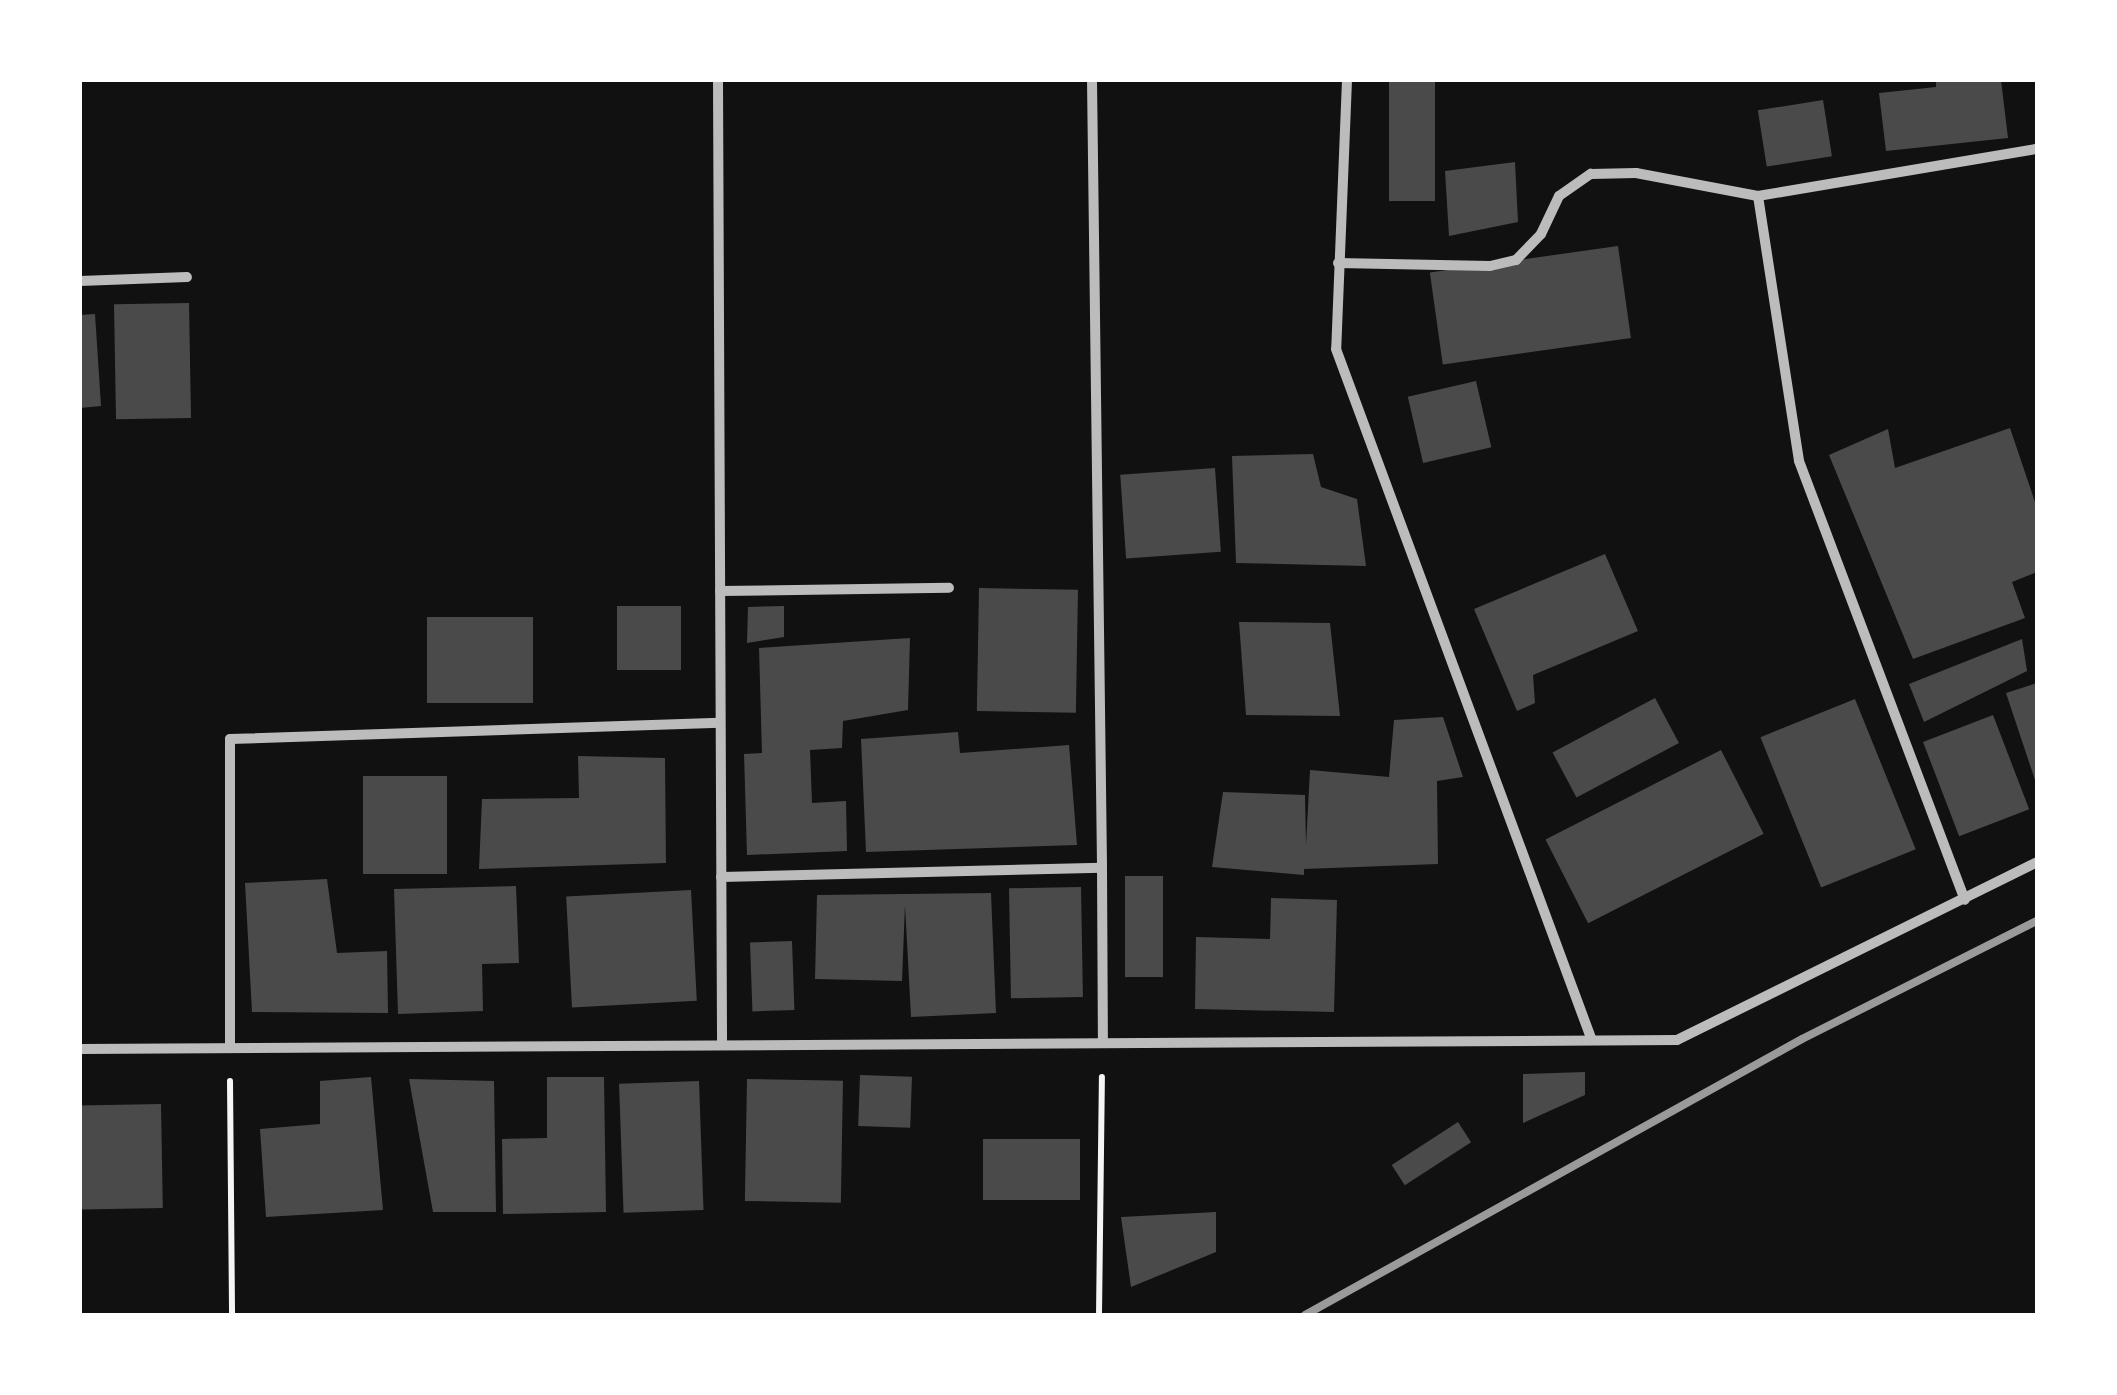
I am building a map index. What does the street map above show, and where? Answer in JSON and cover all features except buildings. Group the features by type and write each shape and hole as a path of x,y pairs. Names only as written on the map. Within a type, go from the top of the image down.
{"street":[{"path":"718,80 722,1043"},
{"path":"1092,80 1103,1040"},
{"path":"1347,80 1336,349 1358,422 1591,1038"},
{"path":"1338,263 1490,266 1516,260 1540,234 1560,196 1591,174 1636,173 1758,196 2037,148"},
{"path":"1758,196 1799,461 1965,900"},
{"path":"80,280 187,277"},
{"path":"720,591 949,588"},
{"path":"230,1048 230,739 720,723"},
{"path":"80,1050 1103,1040 1677,1040 2037,862"},
{"path":"721,877 1102,868"}],"path":[{"path":"1098,1315 1103,1040"},
{"path":"230,1048 232,1315"}],"railway":[{"path":"1305,1315 1802,1039 2037,921"}]}
